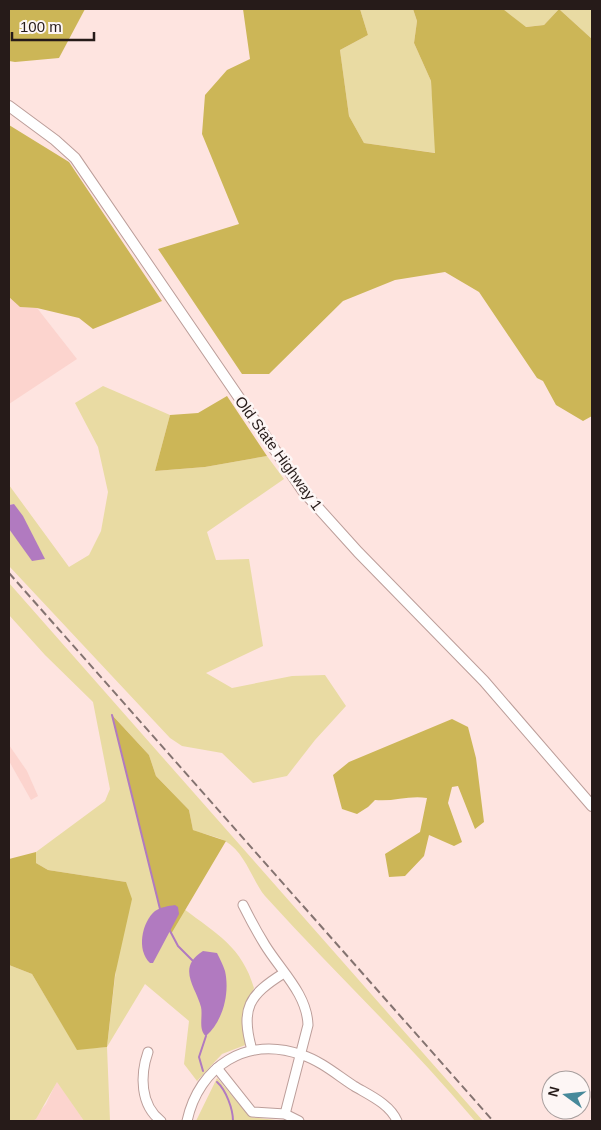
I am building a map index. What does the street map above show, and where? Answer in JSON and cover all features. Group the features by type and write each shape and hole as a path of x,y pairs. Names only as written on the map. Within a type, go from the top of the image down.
{"main road":[{"name":"Old State Highway 1","path":"9,106 55,140 75,158 303,491 358,552 484,681 592,806"}],"street":[{"path":"242,905 265,946 301,997 308,1012 308,1025 285,1114"},
{"path":"252,1050 246,1029 247,1014 253,999 259,990 284,973"},
{"path":"187,1121 196,1096 217,1068 235,1056 252,1050 274,1048 301,1054 313,1059 384,1104 397,1121"},
{"path":"148,1052 143,1071 144,1094 149,1108 161,1121"},
{"path":"217,1068 252,1112 285,1114 299,1121"}],"shaded area":[{"path":"9,9 85,9 59,58 15,62 9,61"},
{"path":"243,9 360,9 368,35 340,50 349,116 364,143 435,153 431,81 414,43 417,21 413,9 503,9 526,27 544,25 559,9 592,39 592,416 583,421 556,405 543,381 537,378 479,292 445,272 395,280 343,301 269,374 242,374 158,249 239,224 202,134 205,95 227,70 250,59"},
{"path":"360,9 413,9 417,21 414,43 431,81 436,153 364,143 349,116 340,50 368,35"},
{"path":"503,9 559,9 544,25 525,27"},
{"path":"559,9 592,9 592,39"},
{"path":"9,125 69,162 162,301 93,329 79,318 37,308 20,307 9,297"},
{"path":"9,297 20,307 37,308 77,359 9,404"},
{"path":"103,386 170,415 155,471 205,467 267,456 284,479 207,532 216,560 249,559 263,646 206,673 232,688 292,676 325,675 346,706 315,740 287,776 253,783 222,753 182,746 170,738 9,566 9,529 16,538 14,504 9,505 9,485 69,567 89,555 101,531 108,492 98,447 75,403"},
{"path":"227,396 267,456 205,467 155,471 170,415 198,413"},
{"path":"14,504 23,516 45,559 32,561 9,529 9,505"},
{"path":"9,583 483,1121 475,1121 424,1064 265,896 238,852 221,839 193,830 189,810 156,776 149,755 113,716 161,913 171,933 184,909 227,942 243,962 254,988 247,1003 248,1044 222,1054 197,1081 184,1064 189,1021 145,984 107,1047 126,882 48,870 36,863 36,852 105,801 110,789 93,702 45,655 9,615"},
{"path":"112,715 149,755 156,776 189,810 193,830 226,841 171,934 161,913"},
{"path":"452,719 468,727 476,758 484,822 475,829 458,786 452,787 448,803 462,842 454,846 429,835 424,856 405,876 389,877 385,854 420,832 427,798 375,800 357,814 342,809 333,775 349,762"},
{"path":"9,745 27,771 38,796 31,800 9,761"},
{"path":"36,852 36,863 48,870 126,882 132,899 115,975 107,1047 77,1050 32,974 9,965 9,859"},
{"path":"175,905 178,907 179,914 153,963 150,963 143,951 142,944 142,936 147,922 155,911"},
{"path":"203,951 217,953 225,971 227,988 221,1015 206,1036 201,1027 201,1007 192,985 189,971 195,957"},
{"path":"9,965 32,974 77,1049 107,1047 110,1121 84,1121 57,1082 36,1119 32,1121 9,1121"},
{"path":"217,1078 250,1117 285,1121 196,1121"},
{"path":"57,1081 84,1121 32,1121 46,1104"}],"waterway":[{"path":"112,715 160,909"},
{"path":"169,929 178,946 193,961"},
{"path":"203,1071 199,1057 206,1036"},
{"path":"217,1082 228,1100 233,1121"}],"railway":[{"path":"9,573 493,1121"}]}
